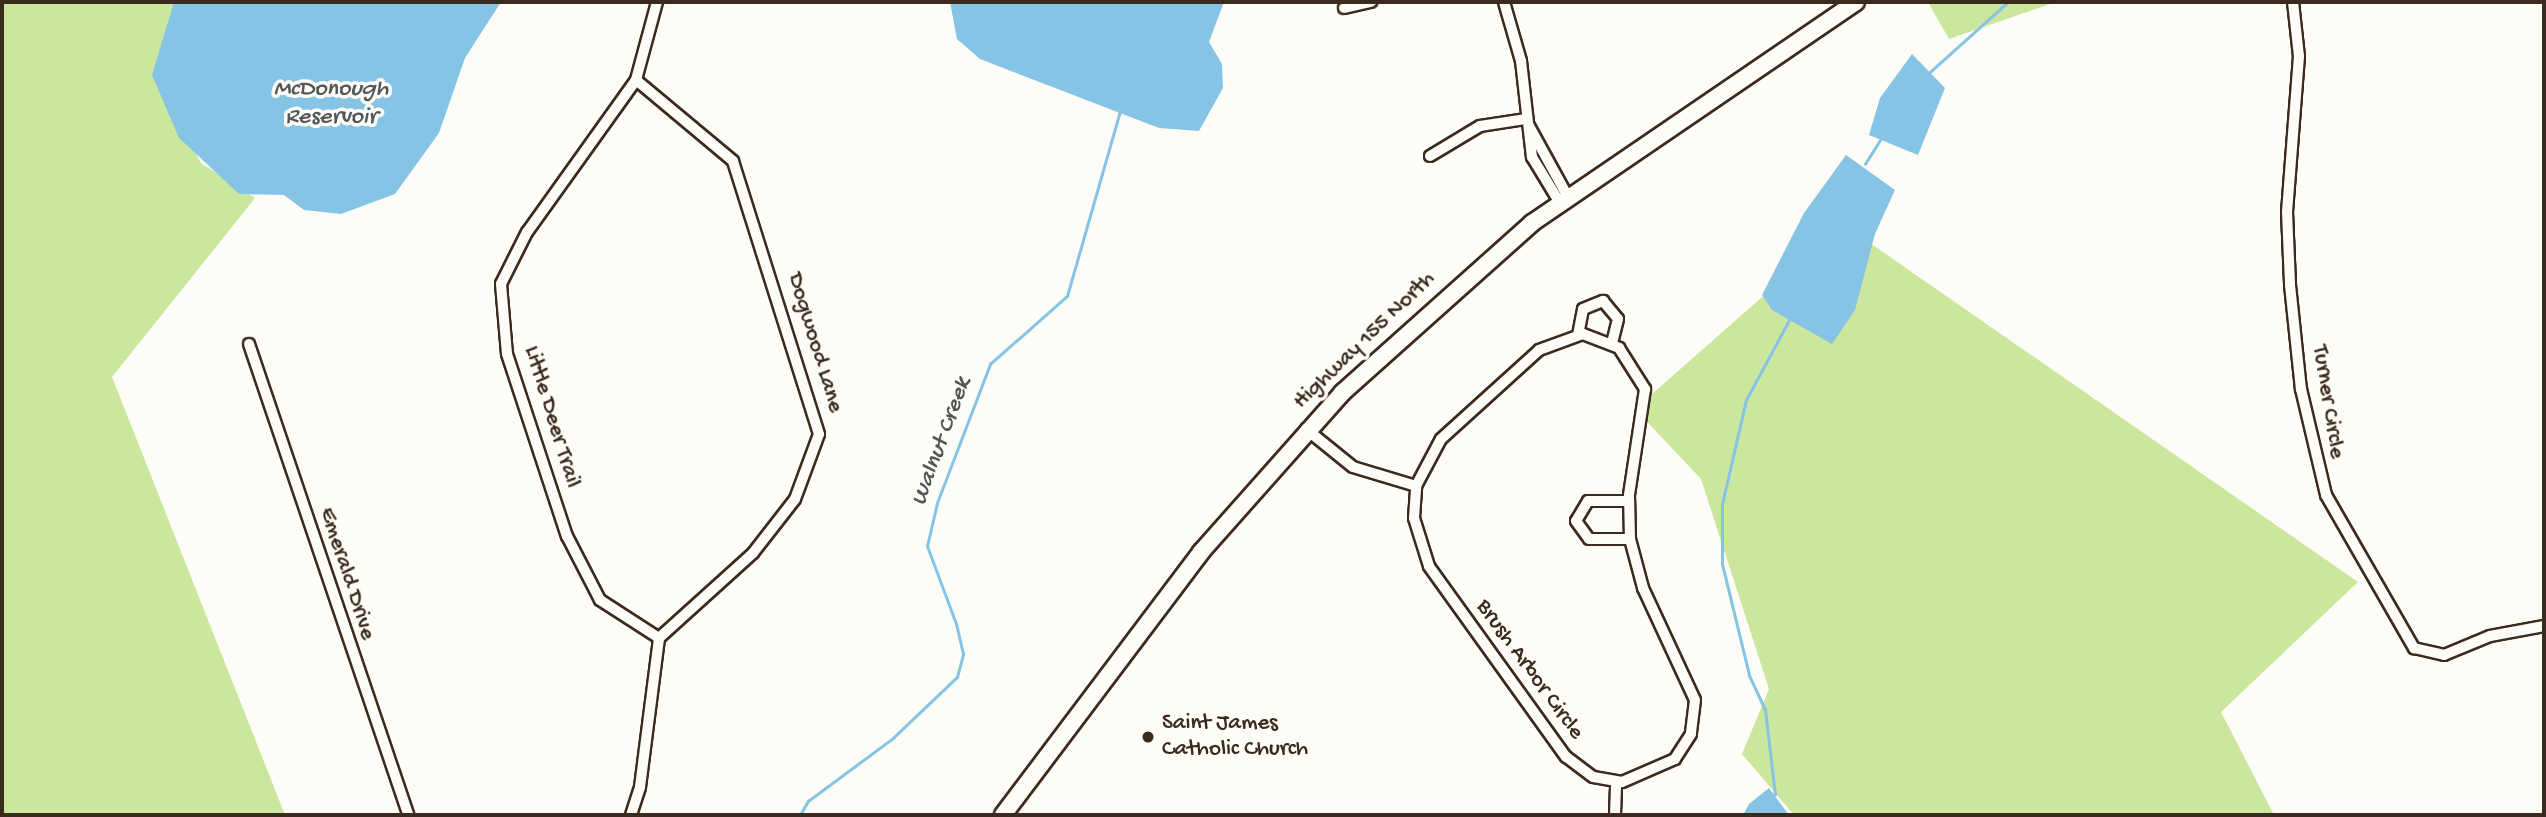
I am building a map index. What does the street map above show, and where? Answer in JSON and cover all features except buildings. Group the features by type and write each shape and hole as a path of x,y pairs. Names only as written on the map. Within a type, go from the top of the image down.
{"main road":[{"name":"Highway 155 North","path":"1003,815 1120,654 1306,429 1451,290 1564,200 1856,2"}],"street":[{"name":"Little Deer Trail","path":"657,2 636,80 527,232 501,284 507,354 566,536 600,600 659,638"},
{"path":"1344,8 1371,2"},
{"path":"1503,2 1521,61 1526,119 1564,200"},
{"name":"Turner Circle","path":"2293,2 2299,56 2287,212 2290,285 2303,401 2326,495 2414,648 2444,655 2501,633 2544,626"},
{"name":"Dogwood Lane","path":"636,80 733,161 819,434 796,499 770,532 659,638"},
{"path":"1430,156 1480,126 1526,119"},
{"path":"1612,343 1618,319 1603,301 1583,309 1578,335 1612,343 1638,371 1647,395 1629,501 1630,539 1643,588 1688,675 1696,710 1675,759 1654,774 1616,782 1615,815"},
{"name":"Brush Arbor Circle","path":"1578,335 1539,350 1449,430 1416,486 1415,527 1429,566 1566,757 1593,777 1616,782"},
{"name":"Emerald Drive","path":"249,344 408,815"},
{"path":"1306,429 1353,467 1416,486"},
{"path":"1629,501 1588,502 1576,521 1589,539 1630,539"},
{"path":"631,815 659,638"}],"green space":[{"path":"2,2 193,2 170,106 201,163 255,198 112,377 285,815 2,815"},
{"path":"1928,2 2056,2 1949,39"},
{"path":"1844,225 2358,582 2221,712 2274,815 1794,815 1742,754 1769,689 1701,479 1635,409"}],"water":[{"name":"McDonough Reservoir","path":"174,2 501,2 465,58 439,133 395,194 341,214 304,210 284,195 239,194 179,138 152,75"},
{"path":"950,2 1224,2 1209,42 1222,64 1223,88 1199,131 1159,128 980,59 957,39"},
{"path":"1912,54 1945,88 1918,155 1869,135 1880,98"},
{"path":"1846,155 1895,190 1875,234 1855,310 1832,344 1772,310 1762,295 1804,213"},
{"path":"1769,788 1789,815 1743,815 1749,804"}],"waterway":[{"path":"1930,72 2008,2"},
{"name":"Walnut Creek","path":"800,815 808,801 893,738 957,677 963,654 956,624 927,546 937,503 990,364 1067,296 1120,111"},
{"path":"1865,164 1880,140"},
{"path":"1775,795 1765,710 1749,675 1722,564 1722,504 1746,400 1789,320"}],"place":[{"name":"Saint James Catholic Church","path":"1148,737"}]}
